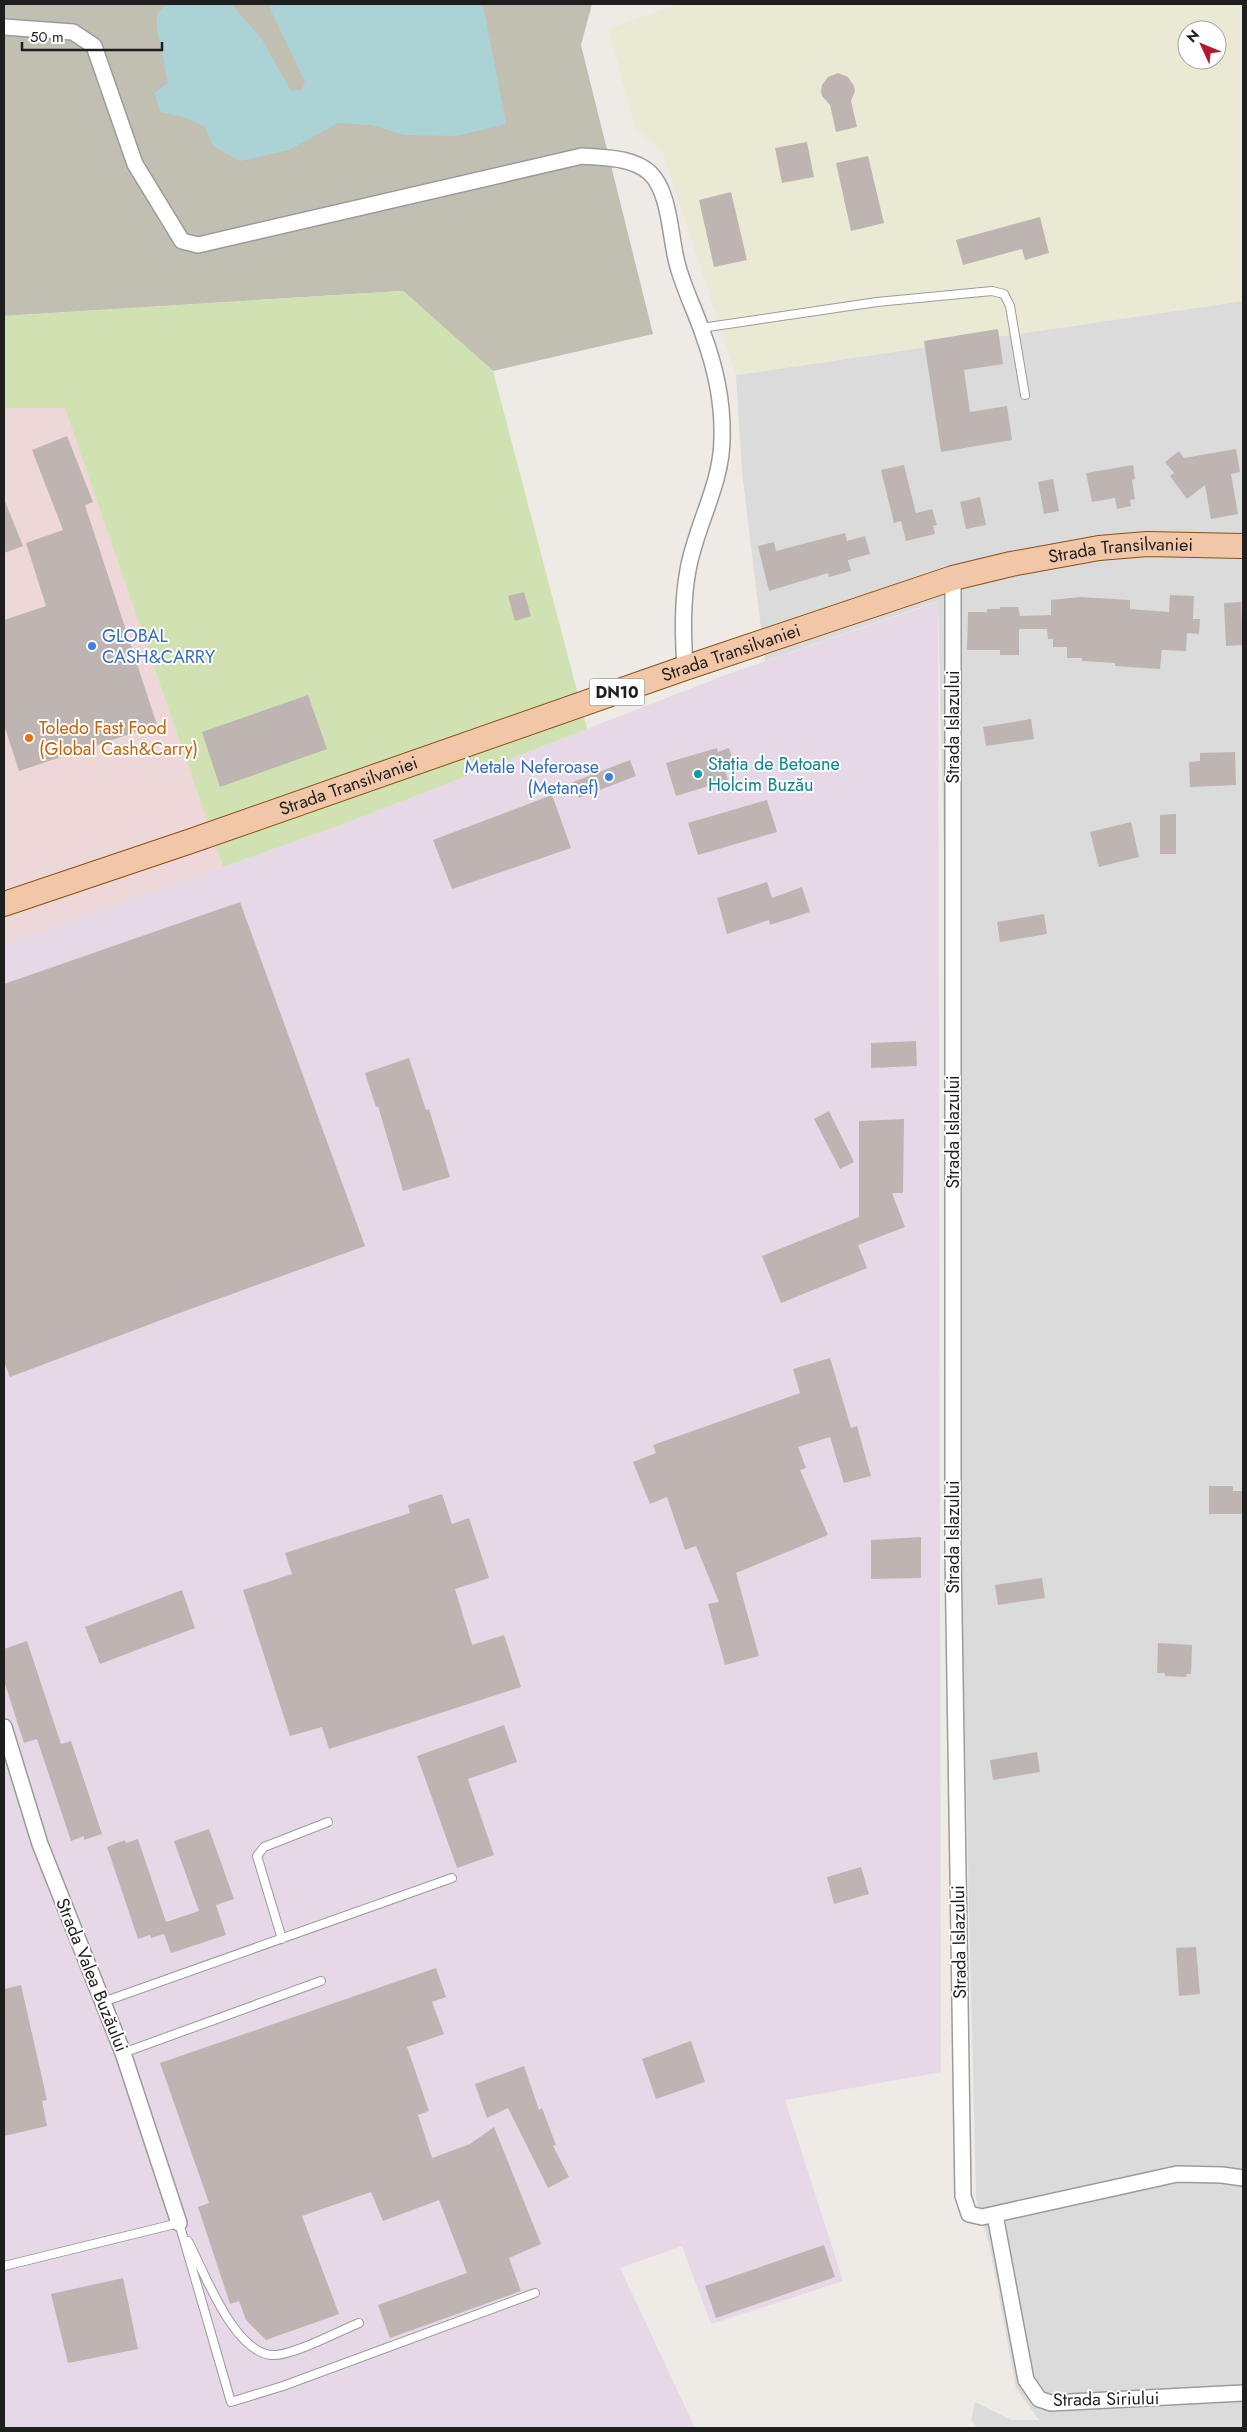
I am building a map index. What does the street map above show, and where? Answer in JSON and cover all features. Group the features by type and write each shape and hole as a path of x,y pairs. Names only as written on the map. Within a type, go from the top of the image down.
{"main road":[{"name":"Strada Transilvaniei","path":"4,904 201,838 685,668 953,578 1011,564 1099,548 1146,544 1243,546"}],"street":[{"path":"4,27 73,32 94,46 135,164 182,241 198,246 582,156 612,158 635,164 650,172 661,186 677,264 701,328 720,399 722,438 720,466 688,569 683,617 685,668"},
{"name":"Strada Islazului","path":"953,578 952,1551 963,2196 967,2210 972,2216 995,2215 1178,2174 1222,2175 1243,2178"},
{"name":"Strada Valea Buzăului","path":"4,1727 40,1844 123,2053 179,2223"},
{"name":"Strada Siriului","path":"995,2215 1026,2380 1039,2398 1051,2403 1079,2403 1243,2393"}],"lane":[{"path":"701,328 877,302 992,291 1004,294 1010,306 1025,395"},
{"path":"282,1939 257,1856 264,1847 328,1822"},
{"path":"103,2002 452,1878"},
{"path":"123,2053 320,1981"},
{"path":"4,2266 179,2223"},
{"path":"179,2223 232,2402 535,2293"},
{"path":"179,2223 228,2320 242,2338 256,2349 270,2355 287,2353 358,2323"}],"shaded area":[{"path":"4,4 592,4 581,45 653,334 493,371 403,291 4,316"},
{"path":"1243,301 1243,2428 978,2428 971,2420 975,2402 1011,2420 1039,2420 1016,2388 990,2248 976,2198 938,601 765,661 742,472 736,375"},
{"path":"65,407 223,867 4,945 4,408"},
{"path":"938,602 941,2072 785,2100 843,2281 711,2324 682,2246 620,2268 695,2428 4,2428 4,945 341,825 728,674"}],"green space":[{"path":"679,4 1243,4 1243,301 736,375 663,153 636,129 608,29"},
{"path":"403,291 493,371 587,729 341,825 223,867 65,408 4,408 4,316"}],"water":[{"path":"167,4 231,4 261,38 291,91 302,90 305,82 268,4 483,4 506,124 456,136 405,135 371,125 338,123 289,150 240,161 213,146 204,126 184,117 160,112 155,93 168,83 157,29 157,13"}],"building":[{"path":"838,73 848,77 854,86 855,91 851,101 857,127 836,132 830,105 822,96 821,91 822,85 828,77"},
{"path":"807,142 814,177 782,183 775,148"},
{"path":"868,156 884,223 851,231 836,163"},
{"path":"731,192 747,260 714,267 699,200"},
{"path":"1040,217 1049,253 1025,260 1022,249 963,265 956,240"},
{"path":"998,329 1003,364 964,370 970,412 1007,406 1012,440 941,452 924,341"},
{"path":"67,436 93,502 85,505 157,725 19,771 4,725 4,620 46,606 26,543 63,530 32,450"},
{"path":"1236,449 1240,472 1231,474 1238,514 1211,519 1205,485 1187,499 1170,476 1174,473 1165,462 1179,451 1184,458"},
{"path":"904,465 916,513 932,509 937,525 933,526 935,534 906,541 901,521 894,523 881,470"},
{"path":"1133,465 1135,479 1132,480 1135,499 1130,500 1131,506 1117,509 1115,498 1092,502 1086,473"},
{"path":"1053,479 1059,511 1044,514 1038,482"},
{"path":"980,497 986,525 966,529 960,502"},
{"path":"4,499 23,546 4,553"},
{"path":"845,533 847,541 865,536 870,554 848,560 851,571 829,577 828,573 769,591 758,546 774,542 776,551"},
{"path":"524,592 531,616 515,621 508,596"},
{"path":"1170,595 1194,596 1193,619 1200,619 1199,634 1187,633 1186,651 1162,650 1160,669 1115,666 1115,663 1082,661 1082,658 1067,658 1067,647 1053,647 1053,639 1048,639 1047,629 1019,629 1019,655 1000,655 1000,650 967,650 968,612 987,612 987,609 1018,607 1020,616 1051,615 1051,600 1080,597 1130,600 1130,609 1169,612"},
{"path":"1241,602 1243,645 1226,646 1224,603"},
{"path":"308,695 327,749 220,787 202,732"},
{"path":"1031,719 1034,739 986,746 983,727"},
{"name":"Stația de Betoane Holcim Buzău","path":"717,748 718,752 729,748 734,764 724,767 728,780 676,796 666,763"},
{"path":"1235,752 1236,785 1190,787 1189,762 1200,761 1200,753"},
{"path":"630,760 636,776 579,798 573,782"},
{"path":"552,795 571,848 452,889 433,840"},
{"path":"767,800 777,832 698,855 688,823"},
{"path":"1176,814 1176,854 1160,854 1160,815"},
{"path":"1131,822 1139,857 1099,867 1090,832"},
{"path":"767,882 772,898 802,887 810,912 770,925 769,920 727,934 717,898"},
{"path":"240,902 365,1246 10,1377 4,1362 4,984"},
{"path":"1044,914 1047,934 1000,942 997,922"},
{"path":"916,1041 917,1066 871,1068 871,1043"},
{"path":"409,1058 426,1110 429,1109 450,1177 403,1191 378,1106 376,1107 365,1073"},
{"path":"829,1111 854,1162 840,1169 814,1119"},
{"path":"904,1119 903,1193 892,1193 905,1227 858,1245 867,1268 781,1303 762,1256 859,1217 859,1121"},
{"path":"830,1358 851,1428 857,1426 871,1476 844,1483 830,1437 798,1447 806,1468 800,1470 828,1535 736,1573 759,1656 725,1665 708,1604 719,1602 696,1546 685,1550 667,1497 650,1504 633,1462 656,1453 653,1445 800,1393 793,1369"},
{"path":"1209,1486 1233,1486 1233,1491 1243,1491 1243,1514 1209,1514"},
{"path":"442,1494 452,1524 469,1518 489,1578 455,1589 472,1645 504,1635 521,1687 329,1749 322,1727 290,1736 243,1590 292,1574 285,1553 410,1513 408,1505"},
{"path":"921,1537 921,1578 871,1579 871,1540"},
{"path":"1042,1578 1045,1598 998,1605 995,1585"},
{"path":"182,1590 195,1628 100,1664 85,1627"},
{"path":"27,1641 61,1744 71,1741 102,1834 84,1840 84,1836 71,1841 37,1739 24,1743 4,1681 4,1649"},
{"path":"1158,1643 1192,1645 1191,1674 1187,1674 1186,1677 1165,1676 1165,1673 1157,1673"},
{"path":"504,1725 517,1762 468,1779 494,1855 457,1868 417,1756"},
{"path":"1037,1752 1040,1772 993,1780 990,1760"},
{"path":"209,1829 234,1899 216,1905 226,1935 171,1953 164,1934 151,1938 150,1935 138,1939 107,1847 125,1840 126,1843 138,1839 166,1922 199,1911 174,1841"},
{"path":"861,1867 869,1894 834,1904 827,1877"},
{"path":"1196,1947 1200,1994 1179,1996 1176,1948"},
{"path":"436,1968 446,1997 432,2002 444,2034 407,2047 429,2111 418,2115 432,2158 470,2144 494,2127 541,2244 509,2258 521,2291 390,2338 378,2305 467,2273 439,2200 383,2221 371,2192 302,2216 339,2314 266,2340 246,2320 239,2301 230,2304 198,2207 209,2203 160,2063"},
{"path":"21,1985 47,2100 42,2101 47,2126 4,2136 4,1989"},
{"path":"691,2041 705,2082 656,2099 642,2059"},
{"path":"524,2066 539,2110 542,2108 556,2145 553,2146 569,2177 548,2188 508,2108 487,2118 475,2084"},
{"path":"824,2245 835,2277 716,2318 705,2286"},
{"path":"123,2278 138,2349 68,2363 51,2294"}],"place":[{"name":"GLOBAL CASH&CARRY","path":"92,646"},
{"name":"Toledo Fast Food (Global Cash&Carry)","path":"29,738"},
{"name":"Stația de Betoane Holcim Buzău","path":"698,774"},
{"name":"Metale Neferoase (Metanef)","path":"609,777"}]}
